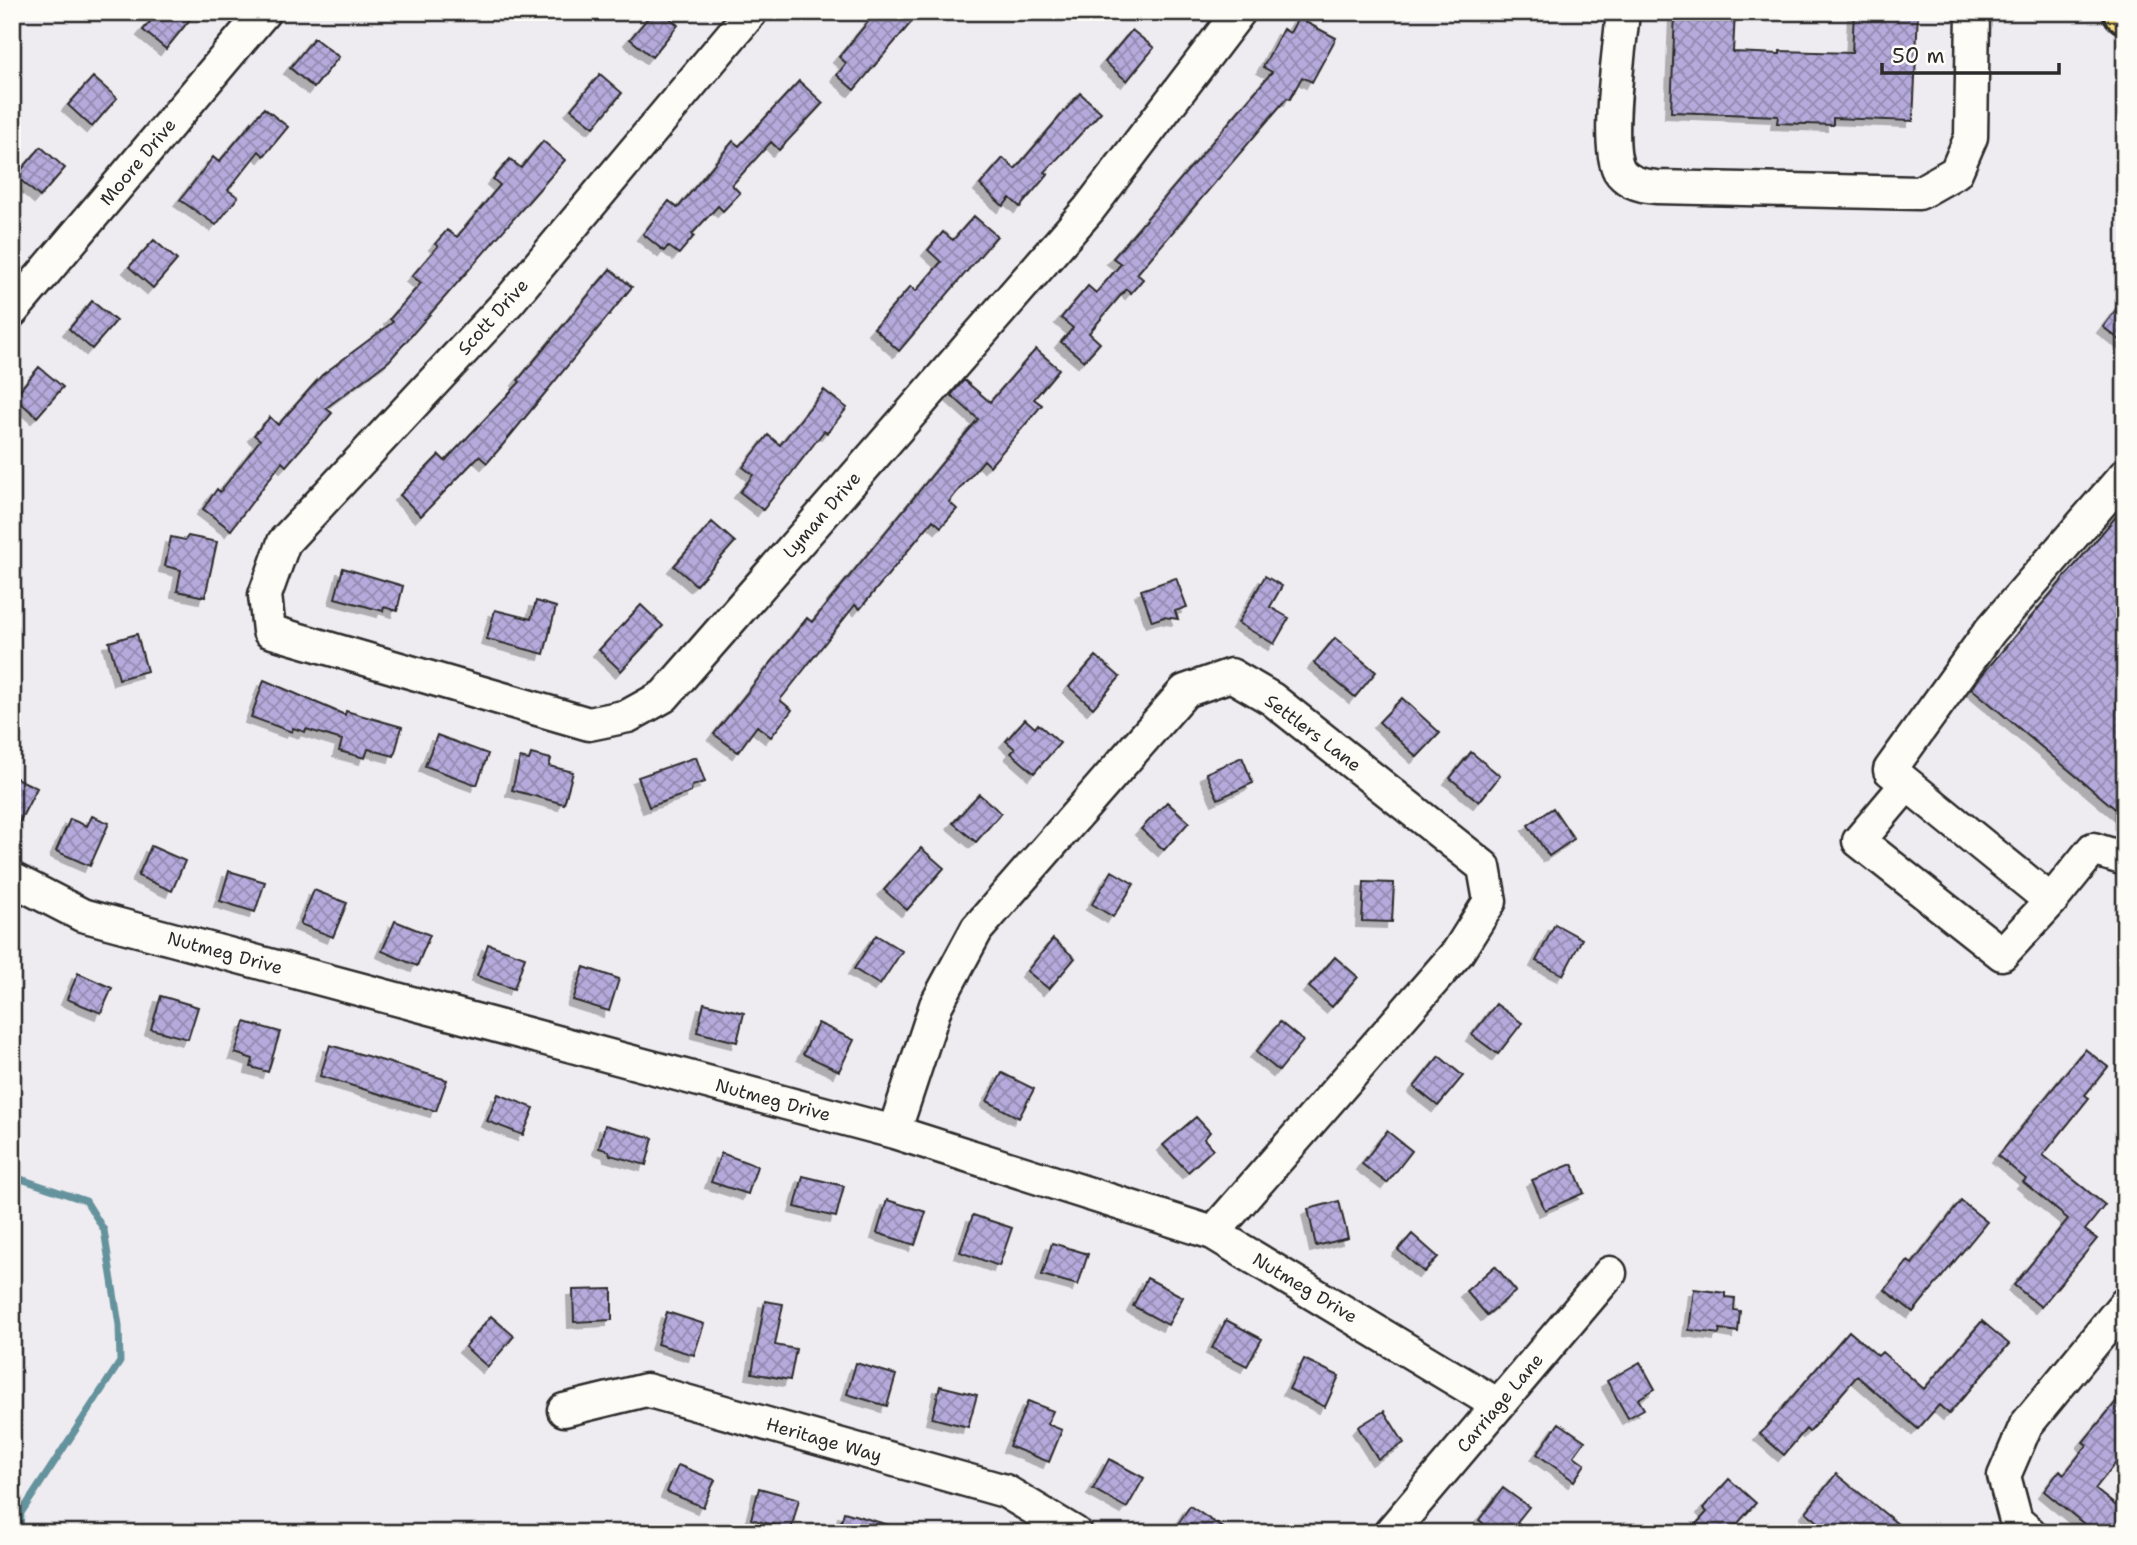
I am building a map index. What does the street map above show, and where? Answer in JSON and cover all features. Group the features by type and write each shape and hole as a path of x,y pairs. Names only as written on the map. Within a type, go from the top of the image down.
{"street":[{"name":"Moore Drive","path":"12,312 264,12"},
{"name":"Scott Drive","path":"268,631 265,595 284,542 510,300 751,12"},
{"name":"Lyman Drive","path":"268,631 589,724 628,716 664,696 1089,209 1240,12"},
{"path":"1623,12 1613,128 1618,168 1625,177 1640,185 1657,187 1919,193 1956,172 1970,137 1973,12"},
{"path":"2050,901 1890,770 1990,631 2125,475"},
{"name":"Settlers Lane","path":"894,1132 936,1005 977,929 1185,691 1231,675 1272,699 1485,867 1490,901 1458,952 1213,1233"},
{"path":"1907,784 1859,841 2002,954 2093,849 2125,859"},
{"name":"Nutmeg Drive","path":"12,879 82,915 894,1132 1213,1233 1499,1405"},
{"name":"Carriage Lane","path":"1390,1533 1611,1273"},
{"path":"2030,1533 2016,1521 2004,1476 2026,1425 2125,1304"},
{"name":"Heritage Way","path":"564,1410 646,1390 1005,1491 1074,1533"}],"building":[{"path":"158,12 196,12 166,49 143,30"},
{"path":"653,12 663,12 678,25 652,57 630,39"},
{"path":"876,12 920,12 854,90 837,75 846,63 839,57"},
{"path":"1675,12 1735,12 1733,52 1780,54 1780,51 1852,53 1854,12 1918,12 1913,121 1833,118 1833,125 1777,123 1778,116 1671,112"},
{"path":"1298,18 1336,38 1312,82 1302,77 1290,99 1287,98 1137,274 1143,279 1131,293 1126,289 1089,333 1100,343 1084,361 1061,342 1073,328 1061,318 1088,286 1096,293 1121,264 1113,258 1272,72 1263,67 1283,29 1290,33"},
{"path":"1132,30 1154,48 1127,81 1105,62"},
{"path":"314,38 339,57 314,88 290,68"},
{"path":"600,74 622,93 594,127 571,109"},
{"path":"93,77 117,98 92,127 68,105"},
{"path":"799,81 823,103 779,150 771,142 732,185 740,193 723,211 718,206 692,234 694,236 679,254 668,246 664,251 643,234 669,201 678,208 733,141 739,146"},
{"path":"1080,93 1101,112 1045,172 1048,174 1020,207 1010,198 1003,206 980,185 1003,158 1015,169"},
{"path":"264,108 288,127 264,156 259,151 228,190 238,197 216,225 180,200 213,157 219,162"},
{"path":"543,141 565,160 389,361 326,408 332,413 286,466 282,462 231,530 203,509 217,489 220,492 260,440 254,435 270,417 278,425 322,375 393,322 390,319 421,283 412,276 438,246 435,244 447,230 457,237 500,185 493,179 510,159 521,168"},
{"path":"41,147 65,168 40,197 16,176"},
{"path":"974,216 997,236 899,351 874,328 911,286 916,291 941,262 928,250 943,232 953,240"},
{"path":"154,240 177,260 153,288 129,267"},
{"path":"610,269 632,287 487,463 479,456 421,516 400,495 439,455 445,461 520,382 518,380"},
{"path":"2125,298 2125,344 2103,327"},
{"path":"92,301 116,321 92,349 69,329"},
{"path":"1036,349 1059,369 1034,399 1042,405 990,466 984,460 957,492 949,502 957,509 941,527 933,520 860,609 855,605 780,700 792,710 771,737 757,726 738,752 714,734 807,618 812,622 978,419 951,395 964,380 990,402"},
{"path":"39,367 63,387 37,417 14,397"},
{"path":"824,390 847,408 827,433 824,431 763,510 740,492 753,475 743,467 768,435 780,445"},
{"path":"2125,506 2125,817 1971,688"},
{"path":"712,522 735,542 696,585 674,566"},
{"path":"188,536 217,542 205,597 177,591 181,570 165,566 171,537 185,540"},
{"path":"343,568 403,586 397,611 384,607 383,611 335,598"},
{"path":"1265,576 1282,586 1270,607 1289,618 1274,644 1238,623"},
{"path":"1176,578 1187,607 1175,611 1178,619 1164,617 1152,621 1141,590"},
{"path":"536,601 556,607 544,654 487,639 495,610 531,619"},
{"path":"641,605 663,626 621,671 599,650"},
{"path":"137,634 147,671 119,679 109,642"},
{"path":"1335,638 1376,672 1355,697 1314,663"},
{"path":"1096,656 1120,677 1093,708 1069,687"},
{"path":"264,680 345,715 346,711 402,727 394,756 368,749 365,758 339,751 342,740 306,729 305,732 293,728 292,732 251,717"},
{"path":"1402,698 1440,733 1417,757 1379,722"},
{"path":"1025,719 1035,728 1038,724 1060,743 1034,773 1011,753 1015,749 1006,741"},
{"path":"437,735 488,754 477,785 425,766"},
{"path":"1471,752 1500,776 1479,802 1450,778"},
{"path":"531,754 551,759 549,766 573,772 564,804 512,790 520,758 529,760"},
{"path":"696,757 705,782 692,786 691,792 649,807 638,777"},
{"path":"1242,757 1253,783 1218,799 1206,773"},
{"path":"12,776 37,788 12,836"},
{"path":"979,794 1001,813 976,842 953,823"},
{"path":"1167,802 1189,822 1164,850 1141,829"},
{"path":"1553,808 1574,839 1549,856 1528,825"},
{"path":"92,816 109,823 90,866 56,851 70,819 87,826"},
{"path":"151,846 185,861 172,891 138,876"},
{"path":"921,848 944,868 907,910 884,890"},
{"path":"229,871 265,882 255,912 220,901"},
{"path":"1112,871 1134,884 1113,917 1092,904"},
{"path":"1364,882 1394,883 1392,922 1362,921"},
{"path":"314,890 347,903 333,937 300,924"},
{"path":"395,921 430,935 417,966 382,951"},
{"path":"1555,924 1582,939 1563,975 1536,961"},
{"path":"876,935 902,951 880,985 854,969"},
{"path":"1053,939 1075,958 1049,989 1027,971"},
{"path":"488,944 525,957 514,989 477,976"},
{"path":"1335,957 1358,977 1332,1007 1309,987"},
{"path":"584,967 619,979 609,1011 573,1000"},
{"path":"78,973 112,988 101,1013 67,999"},
{"path":"161,996 198,1007 188,1039 151,1029"},
{"path":"704,1003 744,1013 737,1042 697,1032"},
{"path":"1496,1004 1522,1023 1498,1054 1472,1035"},
{"path":"245,1022 280,1032 268,1072 251,1067 253,1059 235,1053"},
{"path":"1280,1022 1303,1041 1279,1071 1256,1052"},
{"path":"818,1023 854,1040 839,1071 803,1054"},
{"path":"330,1045 447,1080 436,1111 320,1076"},
{"path":"2085,1049 2108,1067 2085,1095 2089,1098 2043,1155 2105,1205 2085,1230 2097,1239 2041,1307 2014,1285 2068,1219 2023,1182 2026,1179 1998,1156"},
{"path":"1439,1056 1463,1076 1438,1106 1414,1087"},
{"path":"1002,1073 1034,1089 1019,1118 987,1101"},
{"path":"498,1094 534,1108 523,1135 487,1121"},
{"path":"1196,1117 1210,1132 1204,1139 1213,1149 1188,1172 1163,1145"},
{"path":"605,1125 653,1138 646,1165 610,1155 609,1151 599,1148"},
{"path":"1387,1131 1412,1151 1387,1183 1362,1164"},
{"path":"721,1153 757,1166 748,1194 711,1182"},
{"path":"1572,1164 1584,1193 1545,1210 1532,1180"},
{"path":"803,1176 844,1186 836,1217 795,1207"},
{"path":"887,1200 926,1212 915,1245 877,1233"},
{"path":"1339,1201 1348,1238 1316,1246 1308,1209"},
{"path":"1961,1201 1987,1222 1913,1312 1885,1290 1908,1261 1912,1264"},
{"path":"973,1215 1012,1228 999,1266 960,1252"},
{"path":"1412,1234 1438,1257 1424,1272 1398,1250"},
{"path":"1052,1243 1088,1254 1078,1285 1042,1275"},
{"path":"1495,1266 1516,1291 1487,1315 1466,1291"},
{"path":"1147,1278 1183,1297 1168,1325 1133,1306"},
{"path":"612,1289 612,1320 574,1322 573,1290"},
{"path":"1694,1289 1725,1293 1725,1297 1735,1298 1734,1310 1740,1311 1738,1332 1720,1329 1719,1334 1689,1330"},
{"path":"765,1301 783,1304 775,1345 796,1349 790,1380 752,1373"},
{"path":"667,1312 704,1324 694,1355 657,1344"},
{"path":"491,1316 514,1336 488,1367 465,1347"},
{"path":"1226,1320 1262,1339 1247,1366 1212,1348"},
{"path":"1982,1321 2009,1344 1949,1414 1939,1405 1918,1429 1857,1376 1809,1432 1806,1429 1784,1455 1760,1434 1849,1331 1878,1356 1882,1352 1924,1389"},
{"path":"1304,1359 1339,1376 1325,1407 1289,1389"},
{"path":"1640,1362 1655,1389 1638,1399 1644,1409 1628,1418 1607,1381"},
{"path":"856,1363 896,1375 887,1406 847,1394"},
{"path":"940,1386 977,1395 968,1427 932,1418"},
{"path":"2125,1391 2125,1451 2095,1489 2125,1513 2125,1533 2095,1533 2044,1491 2060,1470 2064,1474 2087,1445 2083,1442"},
{"path":"1028,1401 1053,1411 1047,1424 1062,1430 1049,1462 1009,1446"},
{"path":"1384,1411 1404,1443 1378,1459 1358,1427"},
{"path":"1559,1423 1585,1441 1574,1456 1585,1464 1574,1481 1537,1454"},
{"path":"1109,1459 1144,1478 1127,1508 1093,1489"},
{"path":"678,1465 715,1480 703,1507 667,1492"},
{"path":"1836,1474 1909,1533 1832,1533 1806,1512"},
{"path":"1729,1479 1756,1503 1729,1533 1688,1533 1707,1512 1703,1508"},
{"path":"759,1488 799,1499 791,1530 751,1519"},
{"path":"1503,1488 1529,1507 1517,1522 1532,1533 1496,1533 1479,1520"},
{"path":"1190,1506 1230,1533 1172,1533"},
{"path":"844,1512 899,1528 898,1533 838,1533"}],"waterway":[{"path":"12,1176 86,1201 104,1230 119,1325 120,1362 21,1513 20,1530 24,1533"},
{"path":"65,1533 77,1533"}]}
